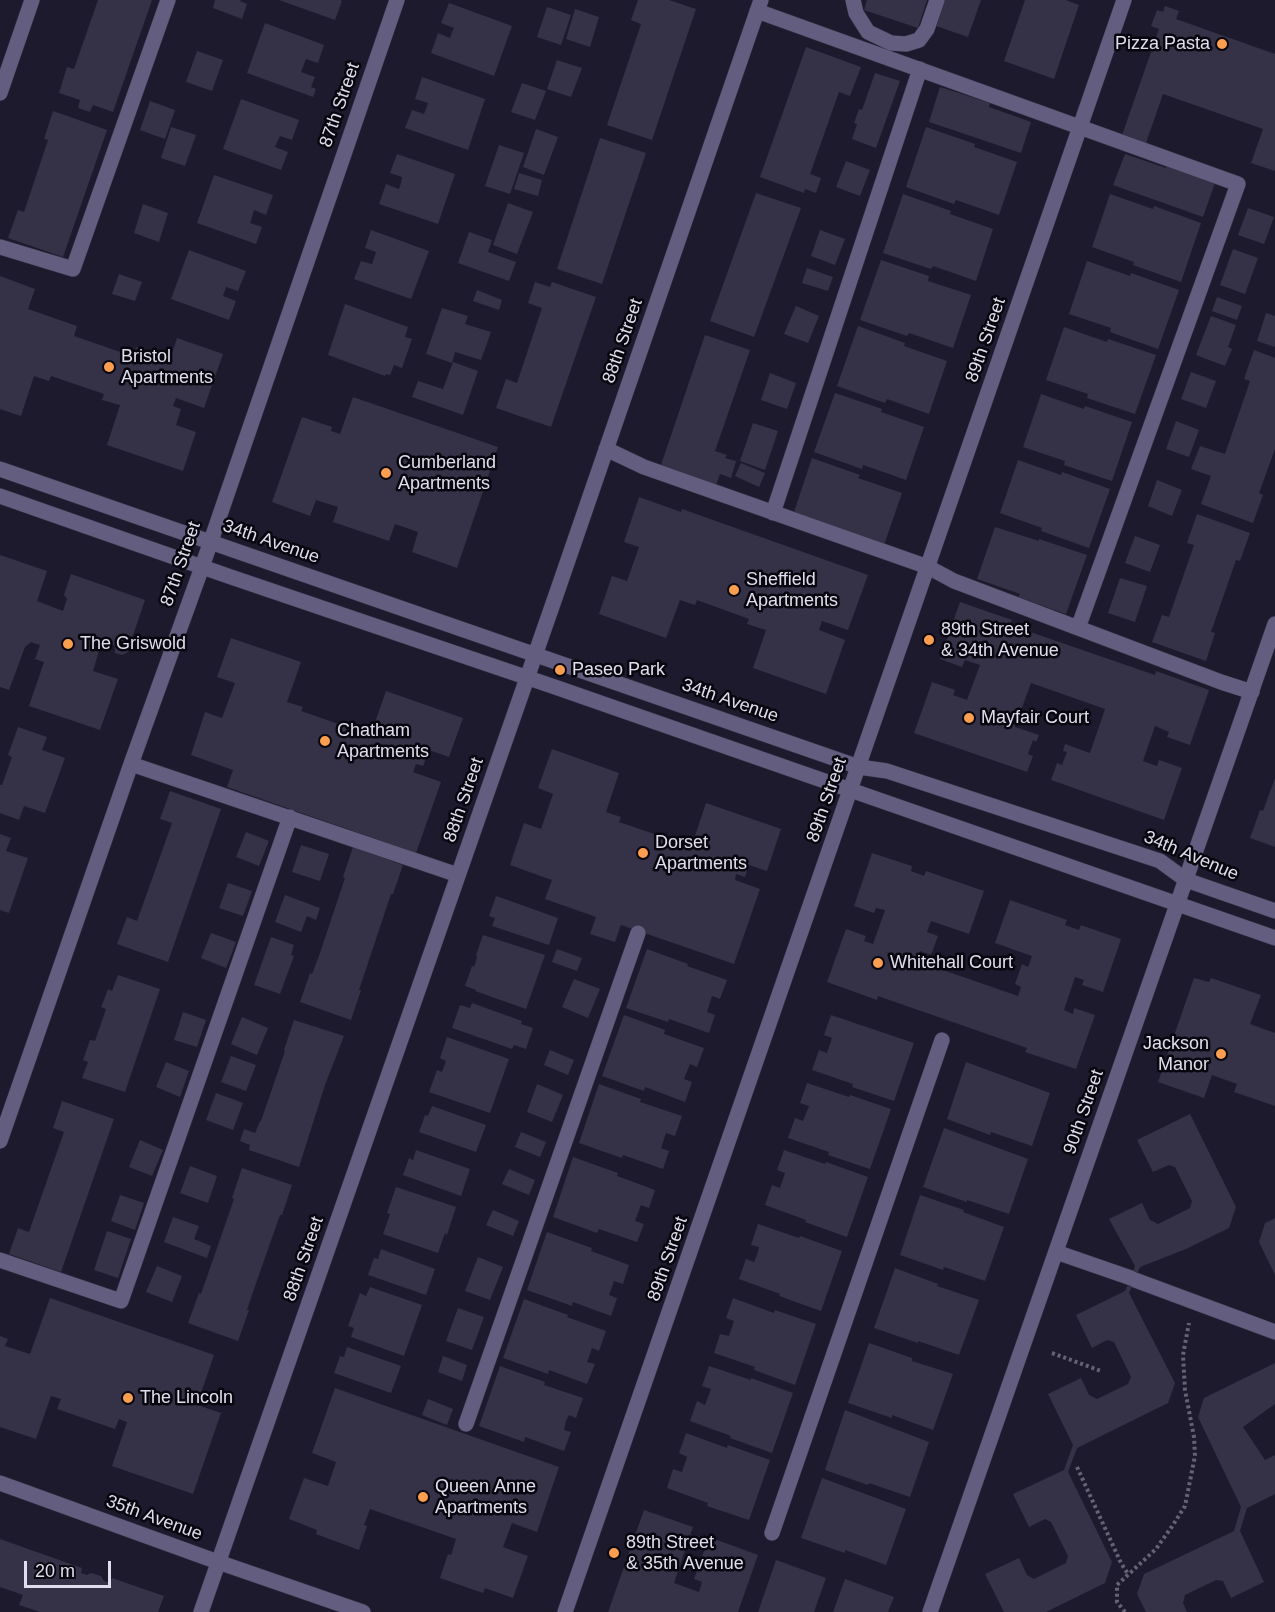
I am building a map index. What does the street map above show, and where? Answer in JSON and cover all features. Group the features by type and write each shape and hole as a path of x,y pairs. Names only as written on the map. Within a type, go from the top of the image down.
{"street":[{"path":"0,93 32,0"},
{"path":"0,247 73,269 168,0"},
{"name":"87th Street","path":"0,1141 202,567 397,0"},
{"path":"853,0 856,14 868,32 891,43 906,44 919,40 927,29 937,0"},
{"name":"89th Street","path":"565,1612 1124,0"},
{"path":"759,5 920,69 1238,184 1078,628"},
{"name":"88th Street","path":"201,1612 536,654 759,5"},
{"path":"773,513 920,69"},
{"path":"606,449 644,467 928,567 954,580 1078,628 1252,692"},
{"name":"34th Avenue","path":"0,469 859,767 887,771 1160,861 1186,880 1275,911"},
{"path":"0,496 1275,938"},
{"name":"90th Street","path":"930,1612 1275,624"},
{"path":"131,764 459,875"},
{"path":"0,1260 121,1301 290,817"},
{"path":"466,1424 638,933"},
{"path":"772,1533 942,1040"},
{"path":"1056,1252 1275,1332"},
{"name":"35th Avenue","path":"0,1483 363,1612"}],"path":[{"path":"1125,1612 1117,1602 1117,1585 1156,1549 1185,1506 1195,1455 1185,1389 1183,1355 1192,1302"},
{"path":"1052,1353 1101,1371"},
{"path":"1077,1467 1128,1574"}],"building":[{"path":"98,0 152,0 113,112 93,105 90,112 78,108 80,100 59,93 67,67 74,69"},
{"path":"215,0 241,0 247,4 242,19 213,8"},
{"path":"279,0 340,0 342,1 335,20"},
{"path":"638,0 669,0 696,9 652,140 607,125 641,24 631,20"},
{"path":"867,0 927,0 918,28 864,10"},
{"path":"945,0 981,0 968,37 936,26"},
{"path":"1025,0 1066,0 1079,5 1054,79 1004,61"},
{"path":"449,3 512,26 494,76 431,53 438,33 450,38 454,28 441,23"},
{"path":"1165,6 1179,11 1176,19 1275,54 1275,171 1251,163 1263,129 1163,94 1145,146 1121,138 1159,29 1151,26 1157,10 1163,12"},
{"path":"547,7 571,15 561,45 537,37"},
{"path":"575,9 599,17 590,47 566,39"},
{"path":"265,23 324,45 318,63 306,59 301,72 315,77 311,87 316,89 313,97 247,73"},
{"path":"806,47 861,67 850,96 839,92 810,174 821,178 816,193 805,189 804,193 760,177"},
{"path":"197,51 223,60 212,91 186,82"},
{"path":"557,60 582,68 571,97 547,89"},
{"path":"875,73 900,81 876,148 852,139 857,124 854,123 859,109 862,110"},
{"path":"422,77 485,99 468,150 405,128 412,110 424,114 428,103 415,99"},
{"path":"522,83 546,91 535,120 511,112"},
{"path":"940,87 990,103 989,107 1031,122 1021,153 929,122"},
{"path":"241,99 299,120 292,140 280,136 275,147 288,152 281,170 223,149"},
{"path":"150,101 175,110 165,139 140,130"},
{"path":"53,111 107,130 63,257 8,238 18,210 24,212 48,140 44,139"},
{"path":"171,127 196,135 185,166 161,158"},
{"path":"926,127 1017,162 999,215 956,200 954,204 906,187"},
{"path":"536,129 558,137 544,175 523,167"},
{"path":"600,138 646,153 602,284 557,269"},
{"path":"499,145 524,153 510,194 485,186"},
{"path":"397,154 455,174 438,224 379,204 386,184 399,189 402,177 390,173"},
{"path":"1125,154 1215,183 1203,217 1113,185"},
{"path":"846,161 870,170 860,196 836,187"},
{"path":"519,173 542,180 538,196 514,189"},
{"path":"214,175 273,195 266,215 254,210 250,223 262,227 256,244 197,223"},
{"path":"756,193 801,208 754,337 710,321"},
{"path":"903,194 993,229 976,281 933,266 931,269 883,253"},
{"path":"1110,194 1153,209 1154,206 1201,223 1181,282 1092,247"},
{"path":"508,203 533,212 517,254 493,245"},
{"path":"143,204 168,213 159,242 134,233"},
{"path":"1248,208 1274,217 1264,244 1238,235"},
{"path":"371,230 429,251 411,299 354,279 361,261 372,264 376,252 365,248"},
{"path":"820,230 845,239 835,265 811,256"},
{"path":"469,232 492,240 488,252 516,262 509,281 458,263"},
{"path":"1233,249 1258,258 1245,294 1220,285"},
{"path":"189,250 246,271 238,291 226,287 223,296 236,301 229,320 171,299"},
{"path":"881,260 929,276 928,281 971,295 953,348 860,320"},
{"path":"1087,261 1179,290 1158,349 1110,332 1111,328 1069,314"},
{"path":"807,268 833,277 828,291 802,283"},
{"path":"119,274 142,282 135,301 112,294"},
{"name":"Bristol Apartments","path":"0,276 35,289 28,309 77,326 74,336 132,356 136,347 170,359 177,338 223,354 204,408 176,398 173,406 181,409 176,425 196,432 183,471 107,445 120,405 102,400 104,394 51,376 49,381 34,376 21,416 0,409"},
{"path":"535,282 550,287 552,282 596,297 551,427 496,408 506,379 517,383 542,308 528,303"},
{"path":"477,290 502,300 499,310 473,301"},
{"path":"1217,297 1242,306 1237,320 1212,311"},
{"path":"345,304 408,327 405,337 412,339 402,368 394,365 390,375 385,376 328,355"},
{"path":"796,306 819,316 808,343 784,334"},
{"path":"442,308 468,316 465,324 491,332 481,360 455,352 452,363 426,354"},
{"path":"1266,313 1275,316 1275,347 1257,341"},
{"path":"1211,316 1236,325 1228,347 1232,349 1225,366 1196,355"},
{"path":"858,326 947,361 929,414 887,399 885,403 837,386"},
{"path":"1064,327 1107,342 1108,339 1156,355 1135,414 1087,398 1088,394 1046,380"},
{"path":"705,335 750,350 715,451 727,455 725,458 736,461 731,478 720,474 716,485 661,465"},
{"path":"1254,350 1275,358 1275,449 1259,493 1263,495 1253,523 1201,504 1211,476 1191,469 1200,446 1225,454 1250,381 1244,379"},
{"path":"453,362 478,371 463,415 412,397 418,381 443,389"},
{"path":"1191,372 1216,381 1206,408 1181,399"},
{"path":"770,373 796,383 787,409 761,400"},
{"path":"835,393 882,409 881,412 924,427 906,480 863,465 862,469 814,452"},
{"path":"1041,394 1132,422 1112,481 1064,465 1065,461 1023,447"},
{"name":"Cumberland Apartments","path":"353,397 498,447 457,568 412,552 418,532 395,524 389,541 333,522 338,507 316,500 310,516 272,502 302,417 332,427 331,431 340,434"},
{"path":"1176,421 1199,430 1189,457 1166,449"},
{"path":"753,423 778,431 765,470 740,461"},
{"path":"812,458 860,475 858,478 902,493 884,545 792,518"},
{"path":"1018,460 1110,489 1089,548 1000,513"},
{"path":"741,463 765,473 759,487 735,476"},
{"path":"1157,480 1182,490 1172,516 1148,506"},
{"name":"Sheffield Apartments","path":"639,497 681,512 682,509 868,575 848,630 822,621 819,630 845,640 826,694 753,668 766,630 747,624 749,619 697,600 695,605 680,600 666,638 599,614 612,576 627,581 639,547 624,542"},
{"path":"1197,514 1250,533 1240,561 1236,560 1211,632 1215,633 1206,661 1152,642 1162,615 1169,617 1194,545 1187,543"},
{"path":"995,527 1087,555 1066,614 977,579"},
{"path":"1135,536 1160,545 1150,572 1125,563"},
{"name":"The Griswold","path":"0,555 47,571 37,601 63,611 67,599 64,595 71,574 145,600 127,653 122,655 115,653 115,646 102,641 93,671 118,679 100,730 29,706 44,662 35,659 40,645 31,642 25,647 9,690 0,687"},
{"path":"1120,578 1147,586 1135,622 1108,613"},
{"name":"Mayfair Court","path":"960,602 1012,620 1010,625 1155,675 1156,671 1209,690 1190,745 1167,737 1169,732 1155,726 1143,761 1157,766 1159,760 1182,768 1164,820 1051,780 1057,763 1062,765 1067,752 1063,751 1065,744 1090,753 1105,709 1031,683 1015,727 1039,735 1036,742 1033,740 1028,754 1033,756 1027,772 914,733 932,682 955,690 953,695 967,700 980,665 965,660 962,667 940,659"},
{"name":"Chatham Apartments","path":"231,638 301,662 287,702 303,707 301,711 353,729 355,725 372,731 386,691 463,718 449,757 429,750 423,766 416,764 413,772 441,782 416,853 227,787 233,770 191,755 205,712 222,718 235,683 217,677"},
{"path":"18,727 47,737 42,750 65,758 45,813 24,806 19,820 0,813 0,785 2,785 12,757 8,755"},
{"name":"Dorset Apartments","path":"552,749 619,773 606,812 621,817 619,822 672,840 674,836 693,842 706,803 781,829 767,871 749,865 745,877 736,874 735,880 760,889 734,964 621,925 615,942 590,934 596,917 545,899 552,880 510,865 524,823 541,829 553,794 538,788"},
{"path":"1275,778 1275,847 1250,838"},
{"path":"170,791 221,809 168,962 117,944 127,917 137,921 172,823 160,819"},
{"path":"246,832 269,841 259,866 236,857"},
{"path":"0,834 11,838 6,851 28,858 9,913 0,910"},
{"path":"301,845 329,854 320,881 292,872"},
{"path":"353,847 403,865 393,894 391,894 351,1020 300,1002 320,953"},
{"name":"Whitehall Court","path":"872,853 912,866 911,871 924,876 926,871 984,891 969,934 931,921 927,932 938,936 931,955 920,951 917,961 1018,996 1021,987 1015,984 1022,964 1028,967 1032,956 995,943 1010,900 1067,920 1065,925 1079,930 1081,925 1121,939 1103,992 1082,985 1084,980 1075,977 1064,1010 1073,1014 1074,1008 1095,1015 1076,1069 1025,1052 1027,1048 878,996 877,1000 827,982 846,929 866,936 864,941 873,944 885,910 876,908 874,913 854,906"},
{"path":"228,883 252,891 243,916 219,908"},
{"path":"285,895 320,908 316,920 307,916 301,932 275,922"},
{"path":"496,896 558,918 549,945 492,926 495,918 489,916"},
{"path":"211,933 236,942 226,968 201,958"},
{"path":"483,935 545,955 526,1009 465,986 472,966 474,967"},
{"path":"271,937 294,945 291,955 294,956 280,994 254,985"},
{"path":"557,949 582,958 577,971 552,962"},
{"path":"647,949 727,980 720,999 712,996 707,1012 715,1015 709,1033 669,1019 668,1022 626,1008"},
{"path":"118,975 160,989 125,1092 82,1078 88,1062 83,1060 90,1040 95,1041 106,1009 101,1007 108,989 112,991"},
{"name":"Jackson Manor","path":"1194,978 1209,982 1211,978 1261,995 1250,1024 1275,1033 1275,1106 1234,1092 1237,1084 1212,1075 1204,1098 1158,1082"},
{"path":"574,979 600,989 588,1018 562,1007"},
{"path":"472,1003 522,1021 521,1024 533,1028 526,1049 514,1045 512,1049 452,1028 460,1005 470,1008"},
{"path":"183,1012 206,1020 197,1047 174,1040"},
{"path":"624,1015 665,1030 664,1034 704,1048 697,1067 690,1064 684,1079 692,1082 685,1102 645,1087 644,1091 602,1076"},
{"path":"831,1015 914,1043 894,1101 812,1070 819,1050 827,1053 832,1038 824,1035"},
{"path":"242,1017 268,1028 257,1055 231,1044"},
{"path":"294,1020 344,1036 325,1085 299,1167 249,1150 250,1145 240,1141 244,1129 255,1133 261,1121"},
{"path":"447,1037 509,1059 490,1113 429,1092 437,1070 442,1072 446,1061 440,1058"},
{"path":"550,1050 574,1060 568,1075 544,1065"},
{"path":"231,1056 256,1065 246,1091 221,1082"},
{"path":"166,1062 189,1071 180,1097 156,1087"},
{"path":"966,1062 1050,1093 1032,1146 991,1132 990,1135 947,1119"},
{"path":"807,1083 891,1109 870,1169 788,1138 795,1118 803,1121 809,1106 800,1103"},
{"path":"537,1084 563,1095 552,1122 527,1112"},
{"path":"599,1084 641,1099 640,1102 682,1116 675,1136 666,1133 661,1148 669,1151 663,1169 579,1143"},
{"path":"216,1093 243,1103 233,1130 206,1120"},
{"path":"62,1101 114,1119 61,1272 9,1254 18,1228 29,1232 64,1132 53,1128"},
{"path":"432,1106 486,1125 476,1152 419,1132 425,1115 428,1116"},
{"path":"1190,1114 1236,1207 1229,1228 1186,1249 1140,1267 1129,1293 1175,1383 1168,1403 1077,1448 1068,1472 1112,1562 1105,1583 1046,1612 1004,1612 985,1574 1019,1558 1027,1575 1034,1579 1066,1563 1068,1556 1051,1522 1045,1519 1029,1527 1013,1494 1064,1470 1073,1445 1048,1394 1081,1378 1089,1395 1097,1399 1128,1384 1131,1377 1114,1342 1107,1340 1092,1348 1076,1315 1125,1291 1131,1278 1135,1266 1109,1219 1142,1203 1150,1220 1158,1224 1190,1208 1192,1201 1175,1167 1169,1165 1153,1172 1137,1140"},
{"path":"944,1128 1028,1159 1009,1214 923,1187"},
{"path":"521,1132 546,1142 540,1157 515,1147"},
{"path":"140,1140 163,1150 152,1176 129,1167"},
{"path":"416,1150 470,1169 461,1196 403,1175 409,1158 413,1160"},
{"path":"784,1150 868,1177 847,1237 765,1205 772,1185 780,1188 785,1173 777,1170"},
{"path":"573,1157 618,1173 617,1176 655,1190 649,1208 641,1205 635,1221 644,1224 637,1242 599,1229 597,1233 553,1217"},
{"path":"190,1166 217,1176 208,1203 180,1193"},
{"path":"242,1168 292,1185 254,1289 238,1341 188,1323 199,1293 201,1294 234,1199 232,1198"},
{"path":"509,1169 535,1180 529,1195 502,1184"},
{"path":"396,1187 456,1207 447,1235 445,1233 438,1253 383,1234"},
{"path":"120,1195 144,1203 135,1230 111,1221"},
{"path":"920,1195 1004,1227 985,1281 900,1255"},
{"path":"493,1210 519,1221 513,1236 486,1225"},
{"path":"173,1217 199,1226 194,1239 211,1246 207,1258 164,1242"},
{"path":"1275,1218 1275,1275 1259,1242 1265,1223"},
{"path":"758,1224 842,1251 821,1311 739,1279 746,1259 754,1262 757,1255 759,1247 751,1245"},
{"path":"107,1231 131,1239 118,1278 94,1270"},
{"path":"547,1232 592,1248 591,1251 629,1265 623,1284 614,1281 609,1295 617,1298 611,1316 573,1302 572,1306 527,1290"},
{"path":"381,1249 435,1269 426,1295 368,1275 374,1258 378,1259"},
{"path":"478,1257 503,1267 490,1300 465,1291"},
{"path":"157,1266 182,1276 172,1302 146,1292"},
{"path":"895,1268 938,1284 937,1286 979,1300 959,1355 874,1328"},
{"path":"370,1287 422,1305 404,1356 351,1337 354,1328 348,1326 360,1293 366,1296"},
{"name":"The Lincoln","path":"50,1298 214,1355 197,1405 221,1413 193,1494 112,1466 127,1422 119,1419 115,1429 57,1409 61,1399 51,1396 36,1439 0,1427 0,1336 8,1339 5,1346 30,1354"},
{"path":"733,1298 774,1313 775,1310 816,1324 795,1385 754,1370 755,1367 714,1353 720,1334 729,1336 734,1321 726,1318"},
{"path":"524,1299 606,1331 599,1351 592,1348 587,1362 595,1364 587,1384 549,1370 548,1374 503,1358"},
{"path":"458,1308 484,1317 472,1350 446,1341"},
{"path":"869,1343 912,1358 912,1361 953,1374 933,1430 892,1415 892,1418 848,1403"},
{"path":"347,1347 401,1366 391,1393 334,1373 340,1356 344,1357"},
{"path":"443,1356 467,1365 462,1381 438,1372"},
{"path":"1275,1363 1275,1404 1243,1427 1265,1460 1275,1455 1275,1494 1247,1508 1240,1531 1264,1582 1231,1598 1223,1581 1216,1580 1185,1595 1183,1603 1187,1612 1146,1612 1137,1594 1144,1574 1234,1531 1241,1507 1198,1417 1204,1398"},
{"path":"500,1366 545,1382 544,1385 583,1398 576,1418 569,1415 566,1421 564,1430 571,1432 564,1451 525,1437 524,1442 479,1426"},
{"path":"709,1366 793,1393 772,1453 690,1421 697,1401 705,1405 711,1389 702,1386"},
{"name":"Queen Anne Apartments","path":"335,1388 559,1467 537,1532 512,1523 503,1547 528,1556 513,1598 485,1588 483,1593 440,1578 456,1539 370,1509 359,1550 316,1534 317,1530 289,1519 304,1478 328,1486 336,1462 312,1453"},
{"path":"428,1399 453,1409 447,1425 422,1415"},
{"path":"845,1410 929,1442 910,1497 825,1470"},
{"path":"686,1433 770,1460 749,1520 707,1506 708,1503 667,1488 673,1469 682,1472 687,1457 679,1453"},
{"path":"822,1478 906,1509 886,1565 845,1550 845,1553 801,1538"},
{"path":"644,1510 693,1527 674,1583 699,1592 702,1582 694,1579 709,1537 758,1555 738,1612 608,1612"},
{"path":"0,1539 82,1568 81,1573 101,1576 104,1581 110,1583 112,1578 164,1596 158,1612 40,1612 19,1605 23,1595 0,1587"},
{"path":"776,1560 826,1578 814,1612 758,1612"},
{"path":"845,1579 894,1597 888,1612 833,1612"}],"place":[{"name":"Pizza Pasta","path":"1222,44"},
{"name":"Bristol Apartments","path":"109,367"},
{"name":"Cumberland Apartments","path":"386,473"},
{"name":"Sheffield Apartments","path":"734,590"},
{"name":"89th Street & 34th Avenue","path":"929,640"},
{"name":"The Griswold","path":"68,644"},
{"name":"Paseo Park","path":"560,670"},
{"name":"Mayfair Court","path":"969,718"},
{"name":"Chatham Apartments","path":"325,741"},
{"name":"Dorset Apartments","path":"643,853"},
{"name":"Whitehall Court","path":"878,963"},
{"name":"Jackson Manor","path":"1221,1054"},
{"name":"The Lincoln","path":"128,1398"},
{"name":"Queen Anne Apartments","path":"423,1497"},
{"name":"89th Street & 35th Avenue","path":"614,1553"}]}
